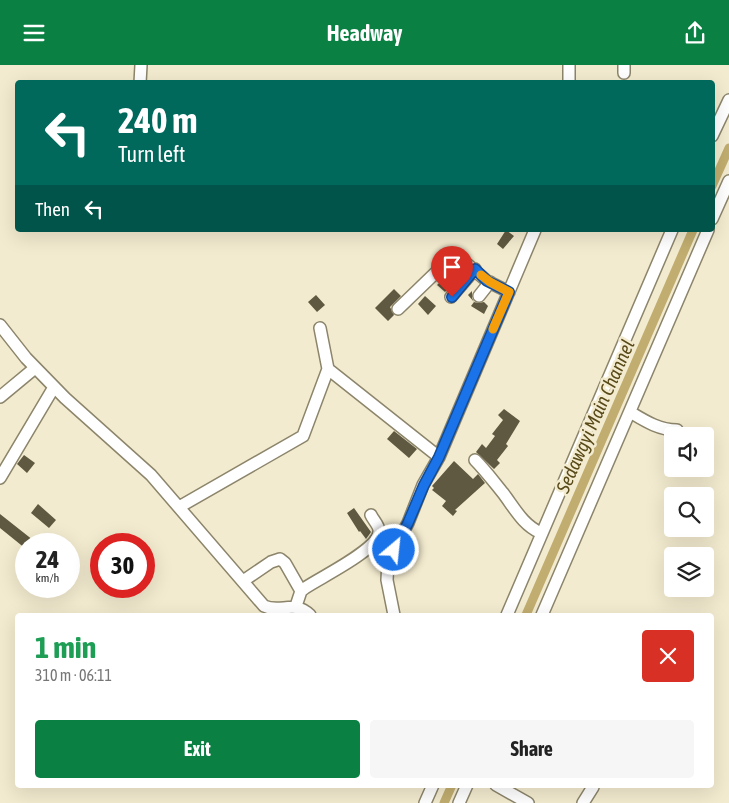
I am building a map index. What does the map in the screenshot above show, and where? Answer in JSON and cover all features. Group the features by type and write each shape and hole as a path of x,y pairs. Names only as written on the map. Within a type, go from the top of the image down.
{"street":[{"path":"140,80 141,65"},
{"path":"569,65 569,80"},
{"path":"715,130 729,100"},
{"path":"715,212 729,181"},
{"path":"394,613 387,580 388,560 408,523 424,485 439,457 534,232"},
{"path":"508,613 541,533 585,437 671,232"},
{"path":"543,613 707,232"},
{"path":"398,309 455,254 490,282 509,292"},
{"path":"452,297 475,269"},
{"path":"479,296 490,282"},
{"path":"0,325 35,368 54,387 151,475 266,607 272,609 296,606 307,613"},
{"path":"179,507 303,435 328,369 320,328"},
{"path":"0,397 35,368"},
{"path":"328,369 439,457"},
{"path":"0,478 54,387"},
{"path":"630,412 654,426 664,429"},
{"path":"474,460 486,471 523,520 541,533"},
{"path":"296,606 301,591 349,561 376,541 380,532 371,515"},
{"path":"242,581 271,562 280,559 285,563 301,591"},
{"path":"425,803 432,788"},
{"path":"459,803 466,788"},
{"path":"501,788 528,803"},
{"path":"583,803 592,788"}],"building":[{"path":"505,232 509,232 514,236 503,249 497,244"},
{"path":"448,271 456,279 445,292 437,285 440,282 438,281"},
{"path":"394,289 401,296 390,307 394,315 388,321 375,308"},
{"path":"472,291 472,298 474,302 468,295"},
{"path":"316,295 325,305 317,312 308,302"},
{"path":"425,296 436,306 428,315 418,304"},
{"path":"474,302 484,302 488,306 484,314 471,306"},
{"path":"504,409 520,421 506,444 508,446 497,460 500,463 494,469 476,452 482,444 486,448 495,436 492,434 503,420 498,415"},
{"path":"394,431 417,449 409,458 387,439"},
{"path":"24,455 35,463 27,473 17,464"},
{"path":"454,461 473,479 478,474 485,483 455,510 457,511 453,516 442,506 446,501 432,490 434,488 432,486"},
{"path":"38,504 56,520 49,528 31,513"},
{"path":"354,508 371,532 366,539 359,532 347,513"},
{"path":"0,514 24,533 15,533 15,540 0,528"}],"waterway":[{"name":"Sedawgyi Main Channel","path":"715,179 729,148"},
{"name":"Sedawgyi Main Channel","path":"527,613 692,232"},
{"name":"Sedawgyi Main Channel","path":"444,803 451,788"}],"slow traffic":[{"path":"481,275 487,281 509,292 493,329"}],"route":[{"path":"394,550 439,457 509,292 487,281 475,269 452,297"}]}
